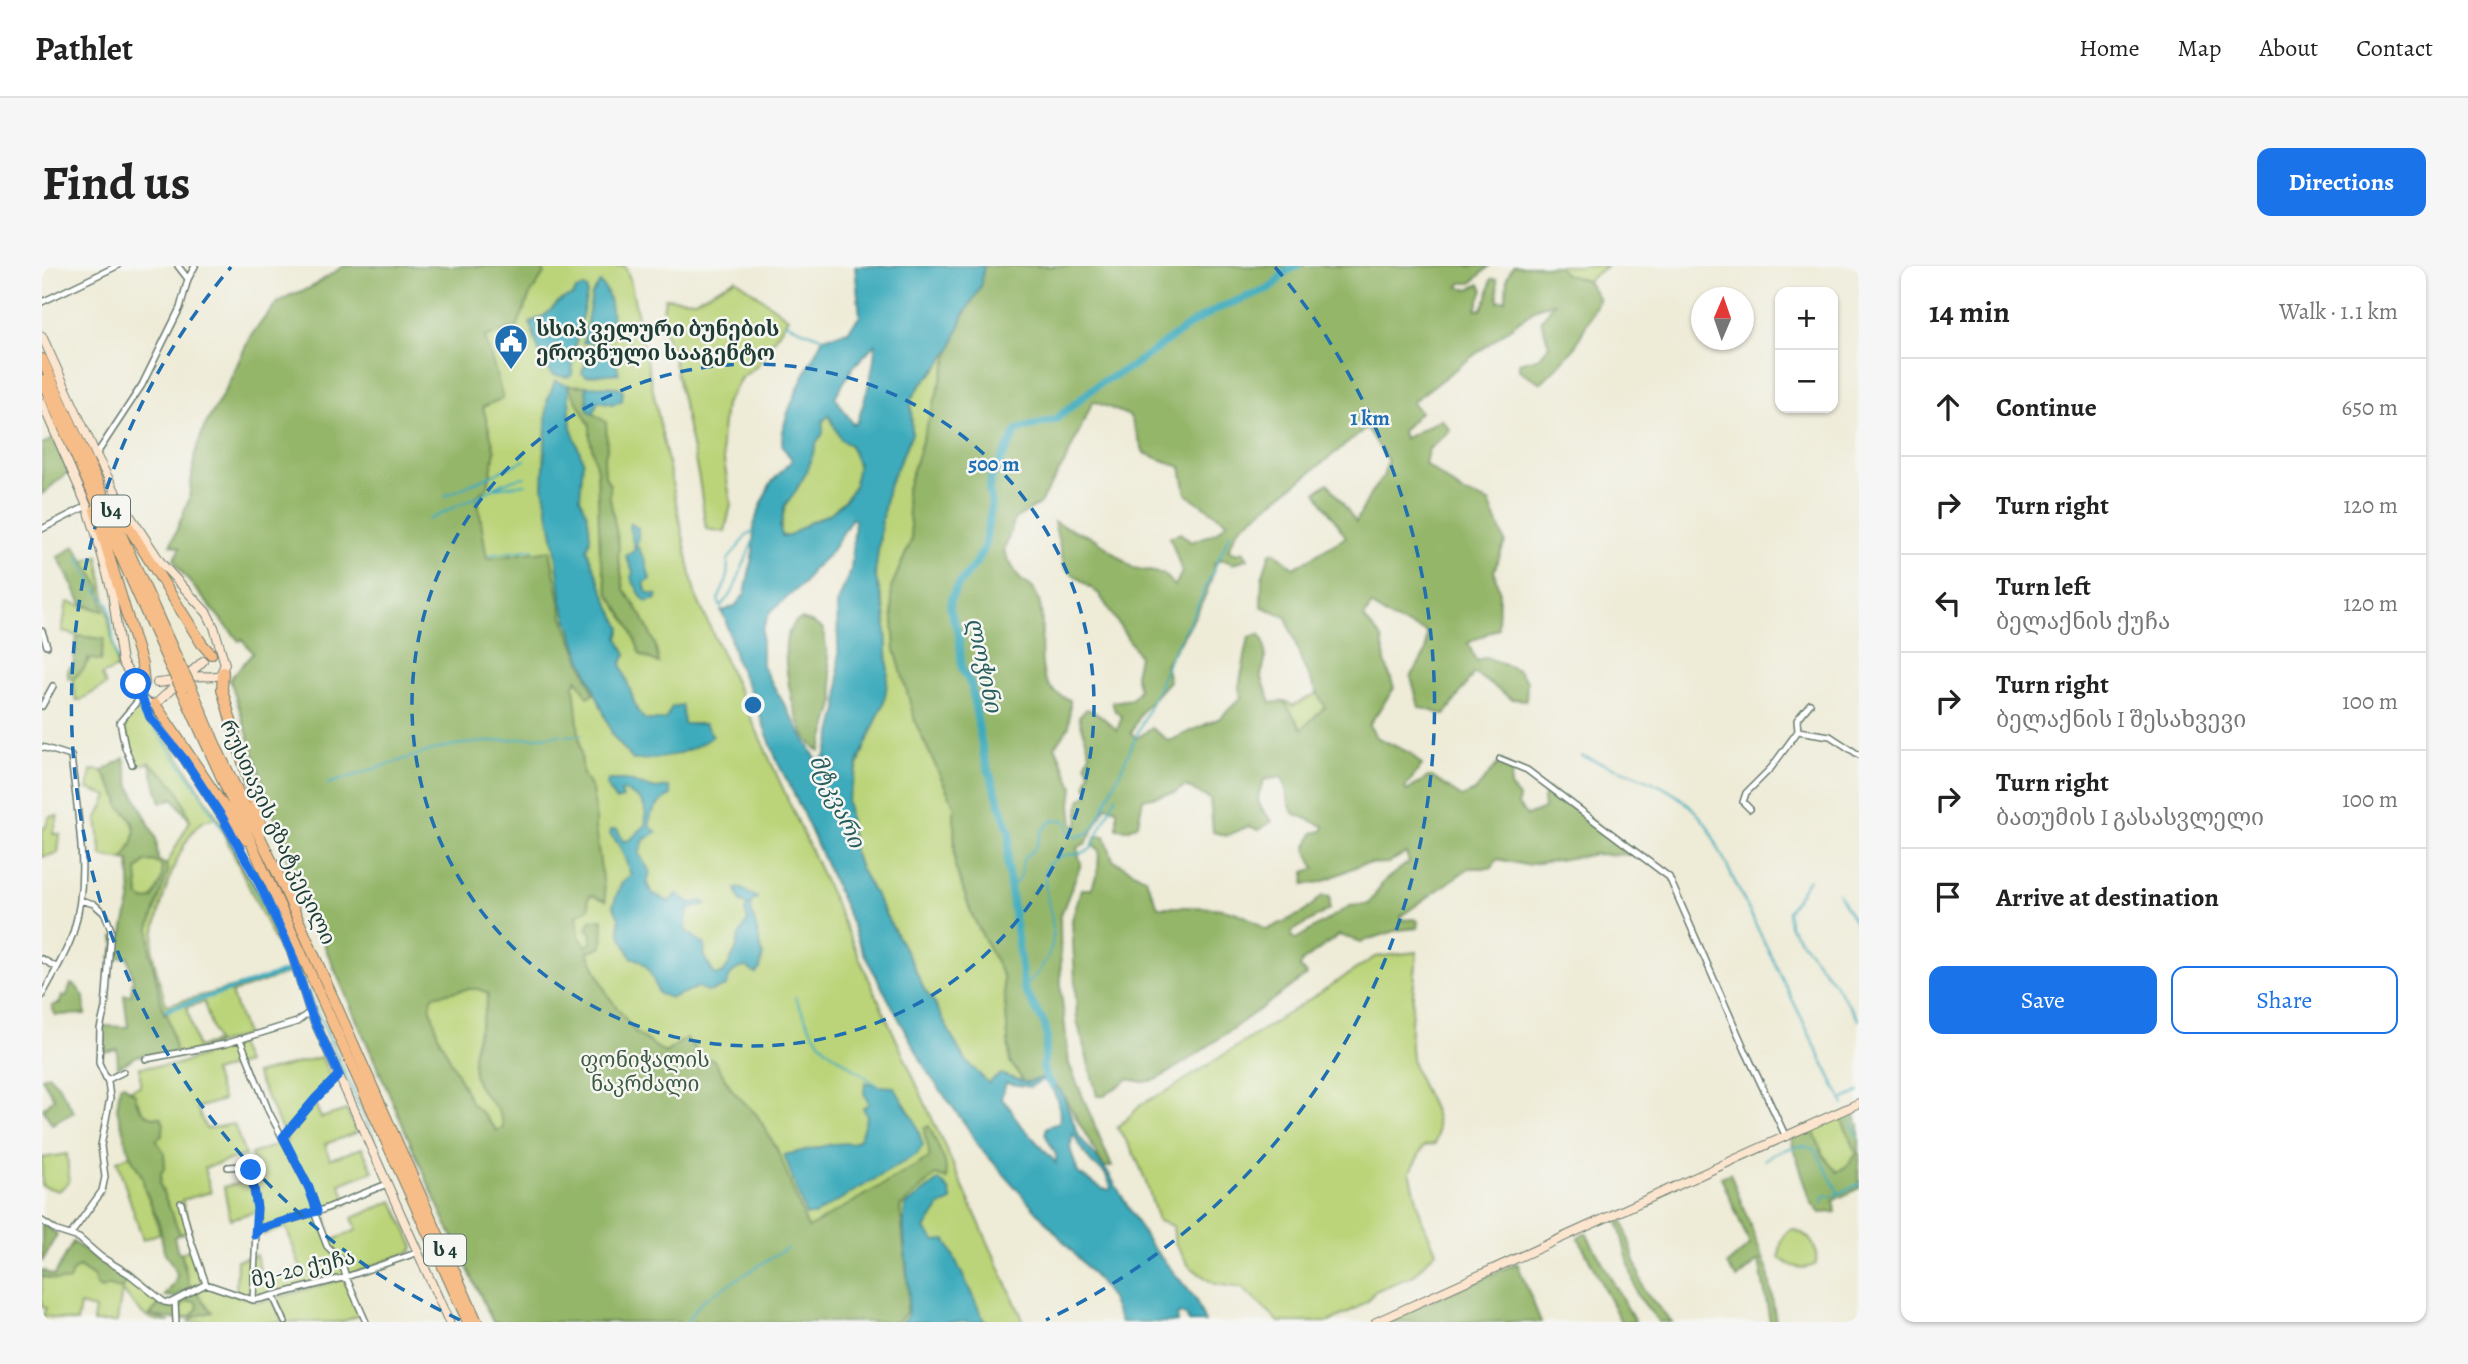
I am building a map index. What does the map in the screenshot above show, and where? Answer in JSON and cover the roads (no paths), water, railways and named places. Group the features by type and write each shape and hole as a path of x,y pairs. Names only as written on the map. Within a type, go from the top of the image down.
{"highway":[{"name":"რუსთავის გზატკეცილი","path":"42,359 91,455 175,665"},
{"name":"რუსთავის გზატკეცილი","path":"42,380 273,876 468,1322"},
{"path":"91,455 116,508 209,656"},
{"path":"81,466 142,665 143,692"},
{"path":"223,672 222,689 273,876"},
{"path":"157,701 273,876"},
{"name":"რუსთავის გზატკეცილი","path":"408,1180 477,1322"}],"street":[{"path":"42,302 117,266"},
{"path":"178,266 188,279"},
{"path":"91,455 142,385 180,308 188,279 195,266"},
{"path":"42,336 91,455 162,564 207,614 225,664 223,672 217,676 183,680 157,701"},
{"path":"42,403 87,506 112,592 122,662 143,692 157,701"},
{"path":"42,529 87,506"},
{"path":"42,631 47,646"},
{"path":"209,676 203,670 216,636"},
{"path":"132,764 120,722 132,705 143,692 157,683 190,674 209,656 222,657"},
{"path":"150,716 162,689 157,683"},
{"path":"42,706 53,686"},
{"path":"143,692 150,716 184,759 222,817 257,879 291,951 310,1011 449,1322"},
{"path":"1750,809 1743,802 1746,793 1770,768 1798,731 1797,720 1810,704"},
{"path":"1798,731 1827,735 1859,755"},
{"path":"42,747 71,756 82,841 80,900 72,935 42,996"},
{"path":"1500,759 1527,771 1669,877 1787,1137"},
{"path":"71,1234 102,1191 105,1177 101,1146 110,1098 110,1088 99,1063 111,930 105,915 94,904 80,900"},
{"path":"43,960 56,967"},
{"path":"146,1059 240,1039 296,1022 307,1014"},
{"path":"240,1039 269,1112 309,1188 327,1246 341,1260 366,1322"},
{"path":"107,1080 123,1072"},
{"path":"283,1137 339,1075"},
{"path":"1376,1322 1859,1104"},
{"path":"228,1167 243,1166 251,1170 257,1208 253,1300"},
{"path":"255,1235 259,1229 387,1184"},
{"path":"42,1221 57,1231 71,1234 164,1302 175,1301 206,1284 181,1203"},
{"name":"მე-20 ქუჩა","path":"206,1284 253,1300 346,1277 419,1252"},
{"path":"271,1296 285,1322"},
{"path":"175,1301 176,1322"}],"water":[{"name":"მტკვარი","path":"855,266 984,266 980,288 964,314 951,349 911,399 912,434 888,487 875,575 885,611 888,670 886,691 883,705 860,758 847,801 853,849 860,868 924,989 967,1062 988,1083 1001,1074 1027,1083 1044,1077 1061,1091 1079,1136 1109,1174 1149,1243 1195,1298 1205,1322 1188,1322 1187,1317 1180,1313 1177,1322 1121,1322 1110,1297 1096,1278 977,1144 928,1073 861,948 845,907 777,761 736,661 721,612 735,606 745,594 753,552 754,523 770,484 792,460 783,447 782,437 790,408 823,338 848,331 860,316","holes":["875,344 866,394 857,423 853,424 835,397 853,367","829,415 841,440 850,445 858,464 854,487 831,513 789,536 782,536 780,528 785,505 807,471 816,444 823,433 823,421","852,518 855,520 851,570 837,604 838,709 825,757 819,760 762,666 762,630 770,612 804,583 812,570 831,552","1042,1080 1051,1087 1060,1117 1059,1123 1047,1127 1045,1134 1056,1155 1056,1163 1018,1122 1001,1098 1006,1083 1030,1087","1073,1134 1091,1162 1108,1178 1111,1187 1109,1190 1103,1189 1078,1173 1070,1148"]},
{"path":"600,283 609,300 611,337 602,343 583,343 592,295"},
{"path":"584,287 587,294 573,356 572,375 553,375 542,361 530,323"},
{"path":"590,350 612,351 619,373 586,376 582,373"},
{"path":"555,381 568,385 571,427 583,461 580,498 589,525 590,539 587,550 621,628 618,638 626,655 621,664 637,710 645,720 665,720 672,707 682,705 684,724 705,724 713,736 685,752 655,759 633,760 613,736 577,647 562,603 555,546 543,487 547,402"},
{"path":"586,386 618,387 623,390 622,401 613,404 598,401 593,414 588,410"},
{"path":"630,523 638,528 636,544 645,560 650,579 644,583 647,593 657,595 656,599 647,602 631,578 633,572 626,556 635,550"},
{"path":"608,780 625,780 656,789 669,787 671,795 659,804 651,817 650,827 657,832 644,840 639,854 650,872 647,884 652,893 669,902 677,894 691,903 703,901 706,904 688,910 685,930 705,945 704,957 715,975 724,973 748,920 745,912 747,905 741,902 736,889 740,888 757,898 750,904 763,955 760,969 755,974 747,967 733,972 726,986 708,992 698,987 671,998 659,994 646,966 631,957 620,934 619,918 613,905 621,884 631,875 621,848 610,834 611,830 617,829 624,842 631,839 645,826 645,808 640,800 624,791 621,792 623,798 615,800 607,785"},
{"path":"865,1082 894,1087 915,1121 923,1145 917,1154 814,1215 806,1215 784,1155 833,1144 852,1143 860,1138 867,1115 863,1108 869,1104 864,1093"},
{"path":"939,1180 949,1190 952,1201 940,1206 925,1229 935,1241 946,1240 985,1322 901,1322 907,1317 908,1303 905,1206"}],"waterway":[{"name":"ლოჭინი","path":"1052,1085 1046,1078 1043,1067 1047,1037 1045,1025 1024,989 1007,863 1010,833 984,757 971,685 962,669 959,636 950,609 951,599 984,548 992,504 989,490 991,479 1017,430 1056,419 1100,383 1131,367 1194,322 1219,308 1272,287 1286,271 1297,266"},
{"path":"785,323 823,338"},
{"path":"445,496 525,460"},
{"path":"495,487 525,477"},
{"path":"428,520 495,488 526,484"},
{"path":"722,610 718,600 727,580 728,560 747,535 754,531"},
{"path":"1011,888 1021,876 1023,859 1035,848 1042,831 1053,820 1064,820 1068,824 1069,834 1078,837 1090,832 1098,820 1170,657 1194,613 1230,534"},
{"path":"722,605 733,591 753,541"},
{"path":"489,555 533,549"},
{"path":"78,555 91,582 109,605 115,655 136,698"},
{"path":"140,704 146,716"},
{"path":"149,721 191,779 238,855 274,928"},
{"path":"328,784 455,745 561,735"},
{"path":"566,736 582,735"},
{"path":"1582,756 1668,790 1696,812 1708,827 1844,1105"},
{"path":"1024,989 1045,962 1052,944 1052,923 1045,884 1046,867 1058,858 1091,849 1116,796"},
{"path":"1809,879 1788,911 1789,926 1835,984 1859,1020"},
{"path":"1838,893 1859,930"},
{"path":"277,935 292,970"},
{"path":"166,1010 292,970"},
{"path":"308,991 456,1322"},
{"path":"795,997 812,1031 826,1049 877,1085"},
{"path":"1843,1100 1859,1092"},
{"path":"1847,1113 1859,1137"},
{"path":"1764,1160 1790,1148 1810,1148 1816,1151 1839,1194"},
{"path":"1822,1204 1825,1195 1831,1197 1859,1184"},
{"path":"686,1322 702,1301 787,1248"}],"place":[{"name":"სსიპ ველური ბუნების ეროვნული სააგენტო","path":"511,371"}],"park label":[{"name":"ფონიჭალის ნაკრძალი","path":"645,1072"}]}
